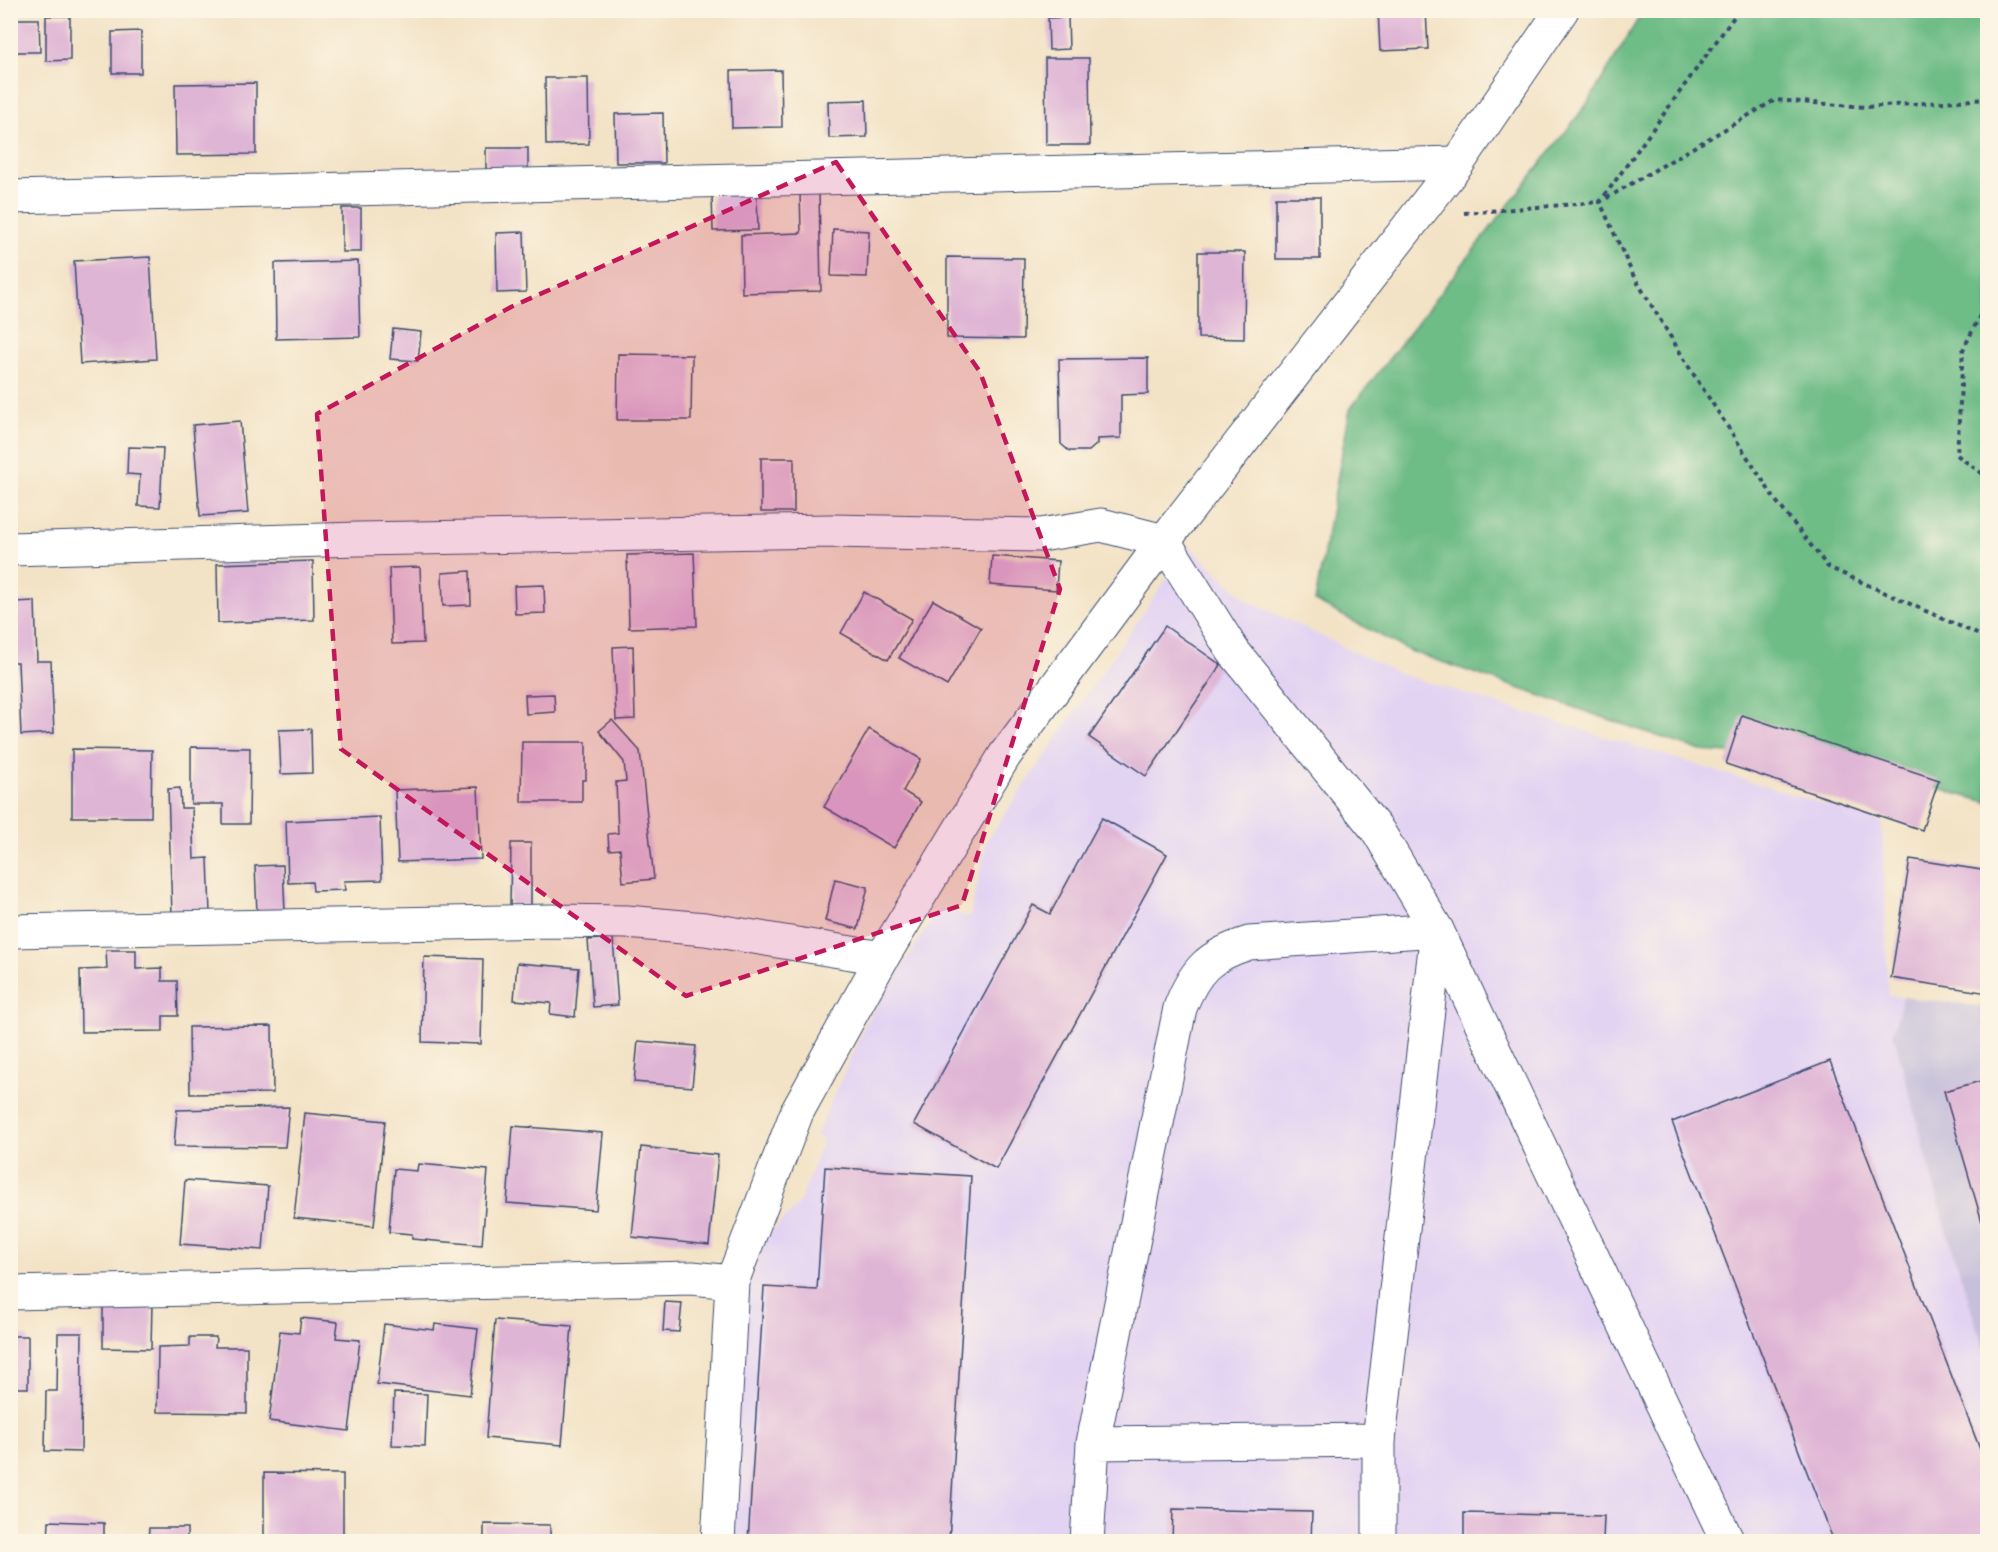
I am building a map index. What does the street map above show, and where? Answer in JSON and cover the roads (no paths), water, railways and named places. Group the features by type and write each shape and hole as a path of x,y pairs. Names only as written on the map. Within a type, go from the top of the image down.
{"lane":[{"path":"718,1542 732,1282 797,1112 882,958 1005,755 1164,541 1458,163 1562,10"},
{"path":"10,197 1458,163"},
{"path":"10,549 358,539 808,531 1041,535 1101,525 1164,541 1233,651 1378,831 1437,930 1728,1542"},
{"path":"10,931 528,921 627,922 705,929 882,958"},
{"path":"1379,1542 1379,1440 1437,930"},
{"path":"1087,1542 1093,1443 1180,1008 1189,984 1204,964 1225,950 1249,943 1437,930"},
{"path":"10,1293 692,1278 732,1282"},
{"path":"1093,1443 1379,1440"}]}
